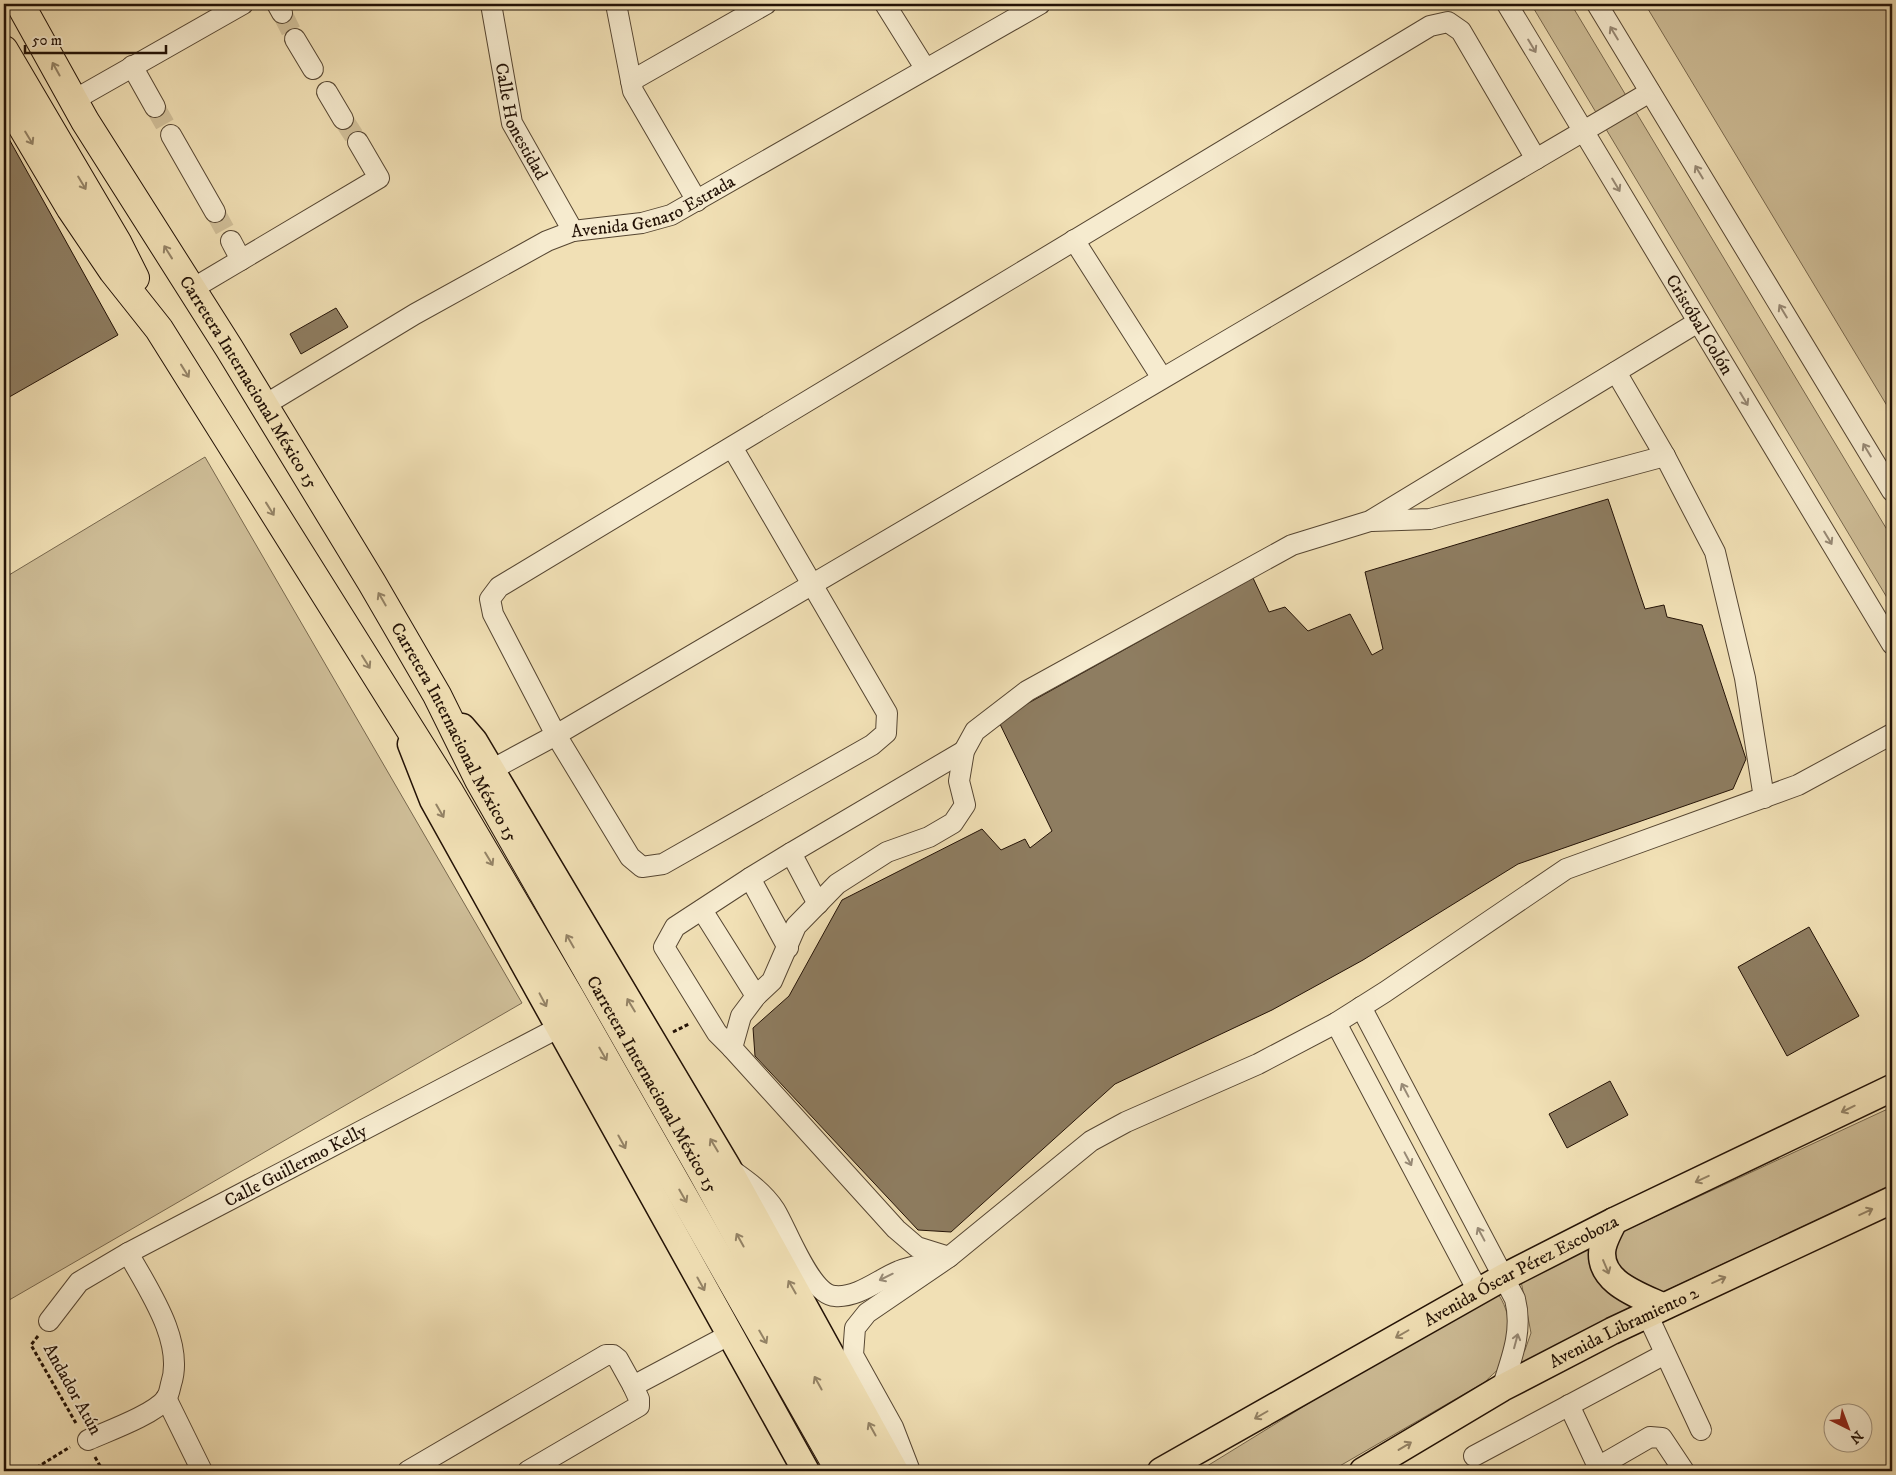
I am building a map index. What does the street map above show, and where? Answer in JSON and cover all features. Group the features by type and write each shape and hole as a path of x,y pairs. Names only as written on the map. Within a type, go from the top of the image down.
{"highway":[{"name":"Carretera Internacional México 15","path":"20,4 74,100 372,582 437,695 479,780 703,1173 867,1471"},
{"path":"4,50 117,242 159,330"},
{"name":"Carretera Internacional México 15","path":"4,96 87,232 113,271 159,330 401,718 450,793 570,997 840,1471"}],"main road":[{"path":"437,695 474,741 728,1168 785,1275 895,1471"},
{"path":"401,718 433,800 558,1028 806,1471"},
{"name":"Avenida Óscar Pérez Escoboza","path":"1161,1471 1504,1277 1614,1221 1892,1088"},
{"name":"Avenida Libramiento 2","path":"1364,1471 1502,1388 1654,1310 1892,1200"},
{"path":"1614,1221 1603,1246 1602,1259 1608,1274 1618,1284 1654,1310"}],"street":[{"path":"74,100 243,4"},
{"name":"Calle Honestidad","path":"492,4 512,123 573,230"},
{"path":"616,4 633,91 697,201"},
{"path":"631,81 766,4"},
{"path":"886,4 925,68"},
{"name":"Avenida Genaro Estrada","path":"263,406 415,314 547,241 573,230 642,223 671,215 925,68 1040,4"},
{"name":"Cristóbal Colón","path":"1507,4 1892,644"},
{"path":"1597,4 1892,491"},
{"path":"732,447 887,713 886,734 872,745 663,864 642,867 630,856 556,735 493,614 490,599 499,587 1430,26 1448,22 1461,31 1536,159"},
{"path":"295,39 313,69"},
{"path":"132,66 155,107"},
{"path":"327,92 343,119"},
{"path":"491,770 556,735 1650,92"},
{"path":"171,135 215,212"},
{"path":"192,289 379,178 358,142"},
{"path":"231,240 241,260"},
{"path":"1074,240 1162,378"},
{"path":"1370,521 1698,322"},
{"path":"1616,372 1665,456 1715,552 1745,678 1764,798"},
{"path":"732,1048 740,1016 756,996 772,981 796,926 837,884 887,852 929,836 953,823 965,805 960,781 964,751 975,731 1028,691 1292,544 1370,521 1430,519 1665,456"},
{"path":"910,1471 893,1427 853,1355 855,1328 867,1313 949,1257 1091,1141 1126,1122 1258,1064 1336,1023 1566,870 1798,785 1892,734"},
{"path":"949,1257 917,1247 896,1229 732,1048 716,1033 664,947 675,927 750,878 964,751"},
{"path":"791,853 818,904"},
{"path":"750,878 788,948"},
{"path":"702,910 756,996"},
{"path":"1361,1007 1515,1299 1519,1324 1518,1337 1502,1388"},
{"path":"1336,1023 1478,1291"},
{"name":"Calle Guillermo Kelly","path":"49,1321 79,1282 128,1253 558,1028"},
{"path":"728,1168 759,1190 775,1210 806,1270 820,1289 834,1296 853,1294 899,1271 949,1257"},
{"path":"85,1442 143,1415 166,1398 175,1371 172,1348 162,1315 128,1253"},
{"path":"1654,1310 1666,1354 1701,1430"},
{"path":"633,1386 730,1335"},
{"path":"1474,1456 1666,1354"},
{"path":"408,1471 606,1355 613,1355 618,1359 633,1386 639,1400 638,1406 528,1471"},
{"path":"166,1398 202,1471"},
{"path":"1569,1405 1599,1469 1650,1437 1662,1438 1684,1471"}],"path":[{"path":"653,1043 705,1015"},
{"name":"Andador Atún","path":"49,1321 31,1345 103,1471"},
{"path":"31,1471 85,1442"}],"shaded area":[{"path":"1531,4 1571,4 1892,538 1892,606"},
{"path":"1645,4 1892,4 1892,414"},
{"path":"205,457 522,1003 4,1303 4,566 9,575"},
{"path":"1892,1107 1892,1185 1663,1292 1647,1292 1614,1262 1613,1245 1620,1233"},
{"path":"1595,1243 1636,1309 1515,1366 1525,1350 1531,1333 1521,1281"},
{"path":"1494,1289 1504,1304 1510,1334 1504,1362 1485,1382 1331,1471 1199,1471"}],"building":[{"path":"4,130 118,335 4,400"},
{"path":"336,308 348,327 301,354 290,334"},
{"path":"1608,499 1645,609 1664,605 1667,617 1702,625 1746,759 1733,789 1518,864 1363,960 1272,1010 1115,1084 951,1232 918,1230 755,1056 753,1028 789,996 842,900 982,829 1001,850 1025,839 1030,848 1052,831 998,720 1253,578 1269,612 1285,607 1308,631 1350,614 1372,655 1383,649 1365,572"},
{"path":"1809,927 1859,1016 1787,1056 1738,967"},
{"path":"1610,1081 1628,1115 1567,1148 1549,1114"}],"tunnel":[{"path":"282,13 295,39"},
{"path":"155,107 171,135"},
{"path":"343,119 358,142"},
{"path":"215,212 231,241"}]}
